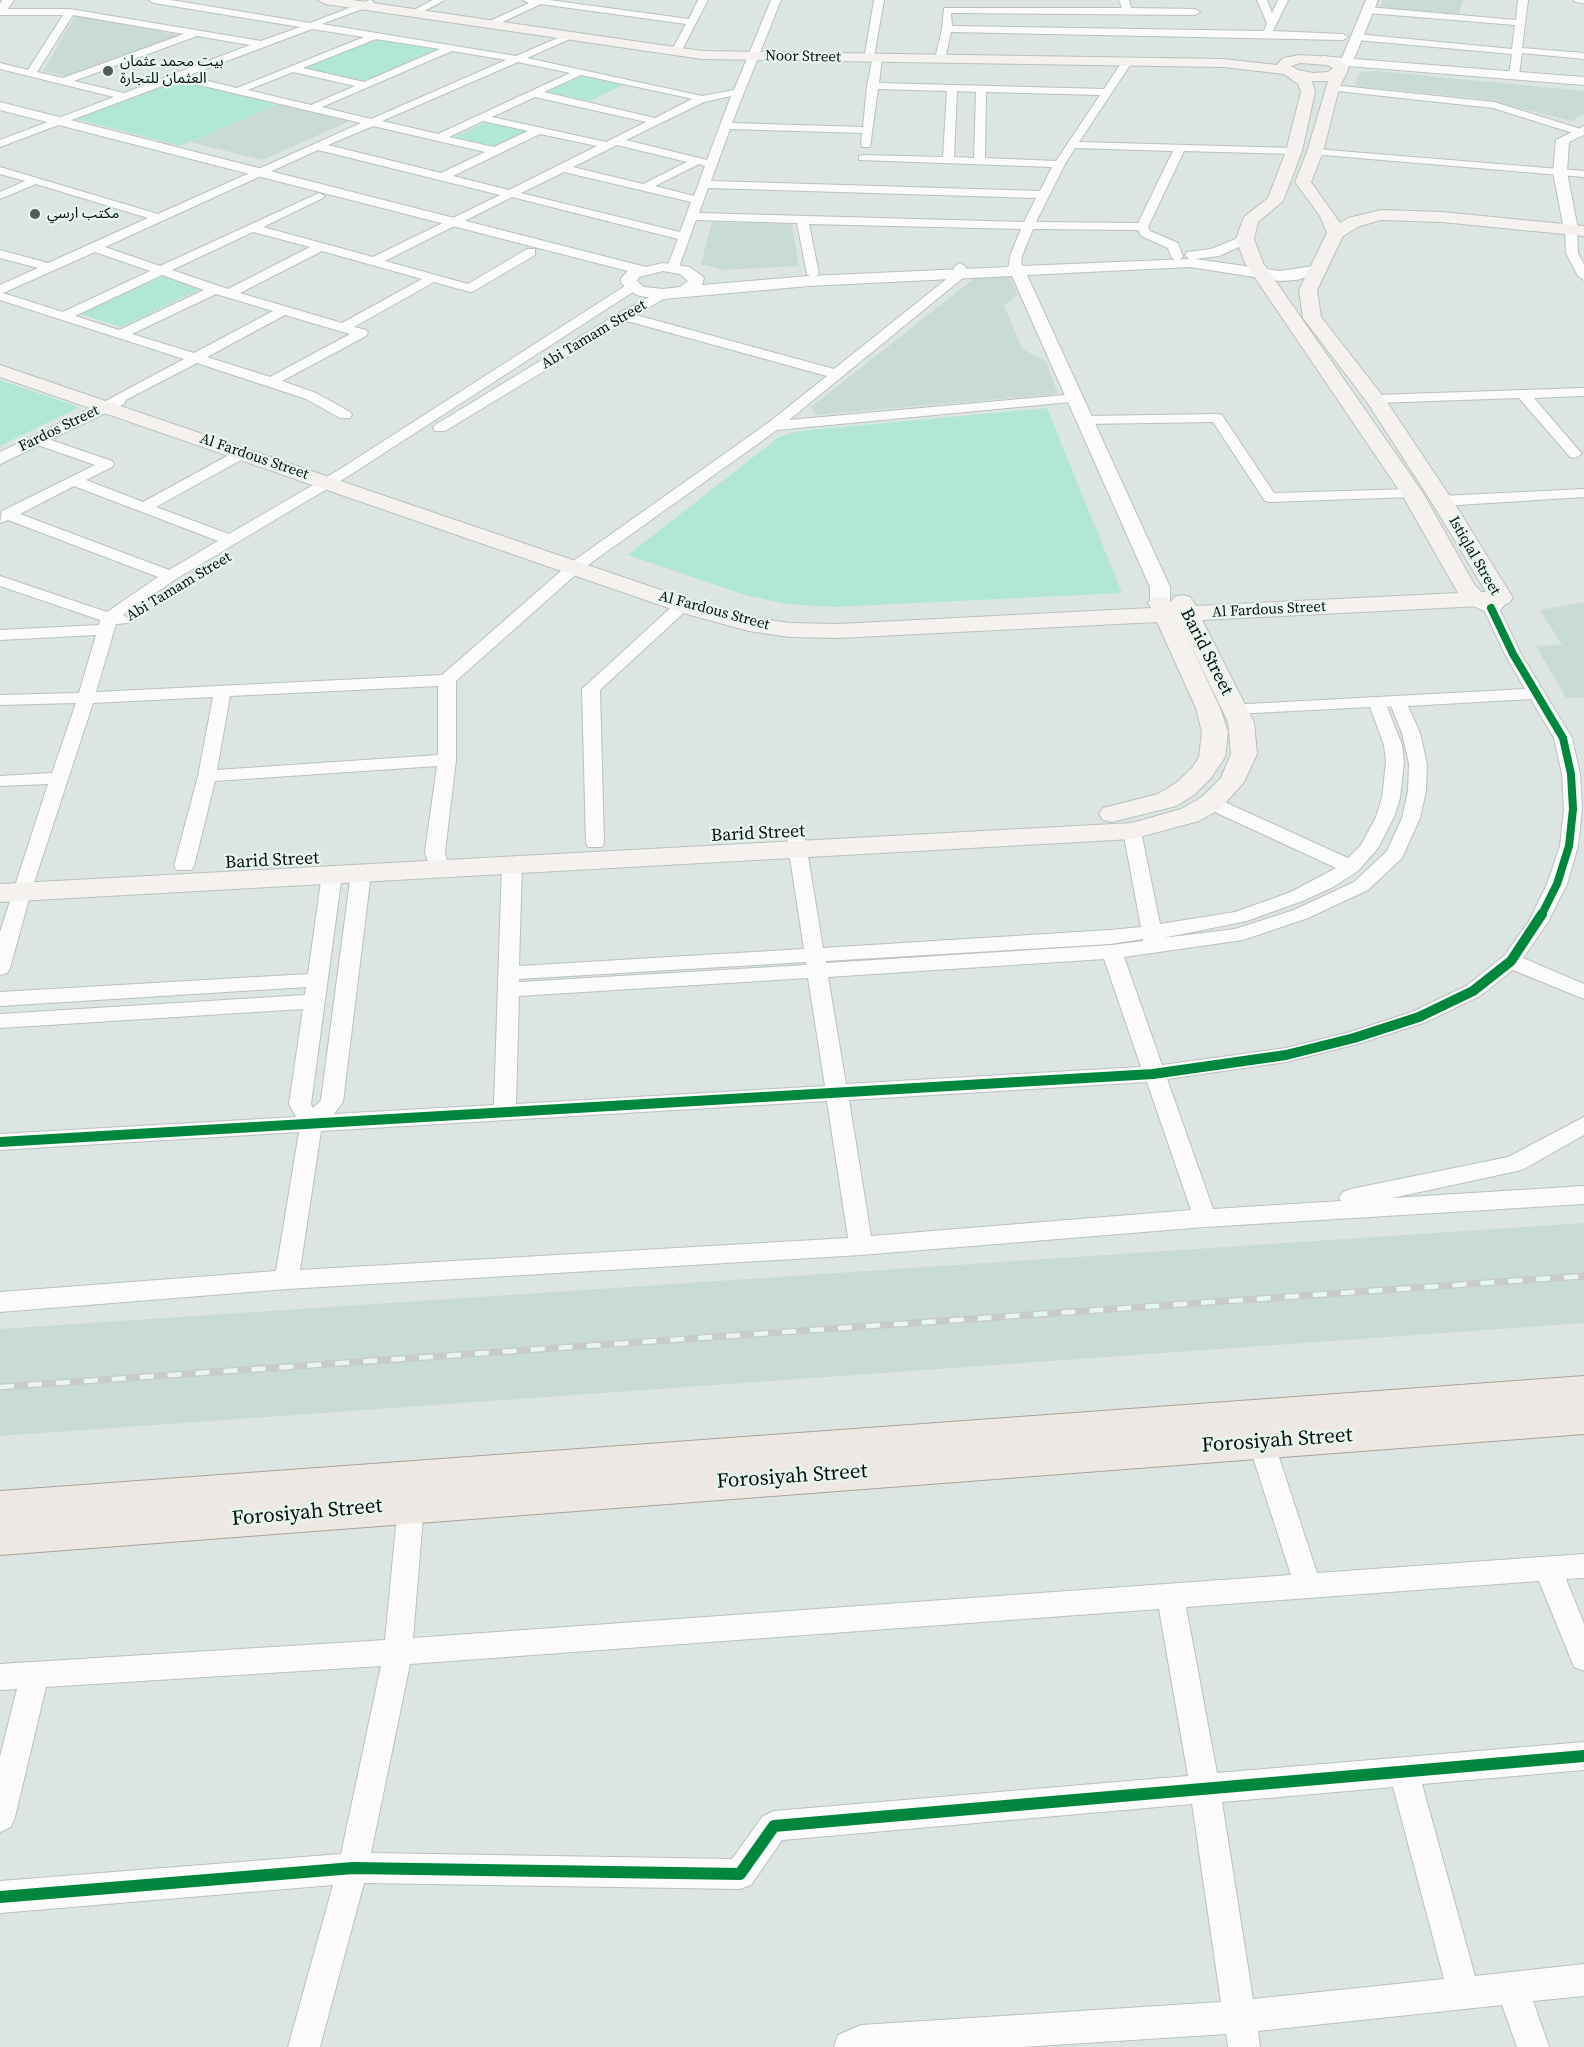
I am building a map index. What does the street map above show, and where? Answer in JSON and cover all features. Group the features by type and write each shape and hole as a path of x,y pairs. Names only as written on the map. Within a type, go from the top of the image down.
{"main road":[{"name":"Noor Street","path":"325,0 419,10 678,48 753,54"},
{"name":"Noor Street","path":"362,3 664,51 874,56 1128,49"},
{"name":"Noor Street","path":"874,56 1128,49 1223,63 1291,68"},
{"path":"1291,68 1323,60 1336,63 1340,73 1316,152 1303,182 1328,216 1336,233 1354,222 1381,215 1414,214 1577,230"},
{"path":"1291,68 1313,77 1340,73"},
{"path":"1275,201 1294,151 1308,92 1305,82 1291,68"},
{"path":"1245,238 1250,221 1275,201 1339,202"},
{"path":"1360,204 1519,225"},
{"name":"Istiqlal Street","path":"1336,233 1308,290 1312,318 1375,399 1442,501 1484,595"},
{"name":"Istiqlal Street","path":"1245,238 1254,263 1484,595"},
{"name":"Al Fardous Street","path":"0,360 243,453 341,481 584,562 744,608 796,616 842,617 1484,595"},
{"name":"Al Fardous Street","path":"0,371 281,456 341,481"},
{"name":"Al Fardous Street","path":"584,562 682,605 749,624 789,630 849,630 1171,604"},
{"name":"Barid Street","path":"12,884 361,873 436,860 595,843 796,840 1163,824 1190,815 1211,803 1231,782 1244,754 1241,722 1235,709 1171,604"},
{"name":"Barid Street","path":"1114,826 1142,808 1167,800 1185,789 1202,773 1212,757 1215,732 1171,604"},
{"name":"Barid Street","path":"12,884 184,866 436,860 512,864 796,840"},
{"name":"Forosiyah Street","path":"0,1509 1584,1392"},
{"name":"Forosiyah Street","path":"0,1538 1584,1417"}],"street":[{"path":"0,12 8,0"},
{"path":"154,0 517,59 701,99"},
{"path":"419,10 440,0"},
{"path":"528,0 692,22"},
{"path":"621,13 629,0"},
{"path":"678,48 703,0"},
{"path":"674,267 725,126 776,0"},
{"path":"858,173 868,130 879,0"},
{"path":"1124,0 1127,11"},
{"path":"1191,0 1202,33"},
{"path":"1262,0 1272,23"},
{"path":"1267,34 1283,0"},
{"path":"1323,60 1335,56 1359,0"},
{"path":"1515,75 1523,0"},
{"path":"1578,0 1584,0"},
{"path":"495,22 541,1"},
{"path":"132,22 177,2"},
{"path":"0,144 310,26 362,3"},
{"path":"941,55 947,28 947,5 1027,5 1127,11 1195,12"},
{"path":"1340,73 1357,37 1368,24 1370,5 1463,14 1521,23"},
{"path":"0,12 70,12 261,45"},
{"path":"31,73 70,12"},
{"path":"947,28 1128,49 1202,33 1343,37"},
{"path":"65,81 196,33"},
{"path":"1508,36 1519,37"},
{"path":"237,91 374,37"},
{"path":"0,290 317,146 567,37"},
{"path":"1357,37 1584,56"},
{"path":"312,108 452,48"},
{"path":"1128,49 1107,92 1059,164 1028,226 1016,256 1017,268 1171,604"},
{"path":"0,58 42,56"},
{"path":"0,66 123,96"},
{"path":"292,69 365,85"},
{"path":"1340,73 1398,70 1584,87"},
{"path":"438,138 580,72"},
{"path":"1340,73 1515,75 1584,81"},
{"path":"1340,73 1494,105 1582,131"},
{"path":"174,76 496,151"},
{"path":"589,105 634,83"},
{"path":"872,86 1107,92"},
{"path":"948,161 952,88"},
{"path":"979,162 981,89"},
{"path":"375,261 701,99 738,92"},
{"path":"533,93 656,121"},
{"path":"0,106 54,123 445,226 634,279 649,293 663,294 809,281 1177,257 1214,252 1245,238"},
{"path":"0,113 54,123"},
{"path":"483,118 711,164"},
{"path":"725,126 868,130"},
{"path":"442,177 539,130"},
{"path":"1582,131 1563,140 1560,172 1577,230 1572,253 1584,276"},
{"path":"1072,145 1294,151"},
{"path":"317,146 686,237"},
{"path":"1142,227 1180,148"},
{"path":"1316,152 1584,174"},
{"path":"645,187 697,161"},
{"path":"704,184 858,173 948,161 1059,164"},
{"path":"563,168 698,200"},
{"path":"0,170 160,218"},
{"path":"858,173 1045,195"},
{"path":"254,175 320,196 445,226 531,252 634,279 674,267 696,278 960,271"},
{"path":"0,196 34,181"},
{"path":"64,316 320,196"},
{"path":"692,216 1142,227"},
{"path":"802,220 813,274"},
{"path":"1142,227 1145,233 1174,246 1177,257"},
{"path":"253,228 470,288 531,252"},
{"path":"120,334 320,247"},
{"path":"96,248 223,291 361,333 271,382"},
{"path":"0,254 51,268"},
{"path":"1017,268 1190,263 1261,273 1296,275 1320,269"},
{"path":"0,700 222,692 447,680 584,562 773,426 960,271"},
{"path":"344,328 434,277"},
{"path":"684,291 696,283 696,278"},
{"name":"Abi Tamam Street","path":"111,624 170,576 230,540 341,481 634,279"},
{"name":"Abi Tamam Street","path":"111,624 341,481 663,294"},
{"path":"0,296 271,382 311,396 345,415"},
{"path":"111,404 285,310"},
{"path":"624,316 836,374"},
{"path":"1375,399 1584,392"},
{"path":"1523,394 1575,454"},
{"path":"773,426 1076,398"},
{"name":"Fardos Street","path":"0,459 111,404"},
{"path":"1085,420 1217,418 1270,498 1412,493"},
{"path":"3,516 107,464 37,440"},
{"path":"145,507 243,453"},
{"path":"74,481 230,540"},
{"path":"1442,501 1584,494"},
{"path":"3,516 170,576"},
{"path":"0,581 111,624"},
{"path":"0,1142 1153,1074 1286,1054 1354,1038 1419,1017 1473,991 1511,961 1538,922 1557,884 1569,846 1573,809 1571,774 1563,738 1513,654 1484,595"},
{"path":"595,843 591,689 682,605"},
{"path":"0,634 111,624"},
{"path":"0,968 12,884 59,778 111,624"},
{"path":"436,860 447,760 447,680"},
{"path":"184,866 207,776 222,692"},
{"path":"1235,709 1537,694"},
{"path":"509,981 1236,935 1300,914 1361,886 1395,854 1411,818 1417,791 1418,764 1411,733 1398,702"},
{"path":"815,963 1112,952 1240,916 1298,896 1326,883 1351,867 1369,848 1379,833 1391,798 1395,762 1393,745 1377,703"},
{"path":"207,776 447,760"},
{"path":"0,781 59,778"},
{"path":"1211,803 1351,867"},
{"path":"1114,826 1153,940"},
{"path":"796,840 861,1246"},
{"path":"506,1113 512,864"},
{"path":"287,1280 311,1125 332,1102 361,873"},
{"path":"311,1125 300,1104 332,874"},
{"path":"1112,952 1205,1218"},
{"path":"1511,961 1584,992"},
{"path":"0,999 317,980"},
{"path":"0,1022 314,1002"},
{"path":"1283,1213 1514,1164 1584,1125"},
{"path":"0,1302 287,1280 861,1246 1205,1218 1584,1195"},
{"path":"1261,1442 1308,1586"},
{"path":"304,2047 353,1868 398,1652 411,1505"},
{"path":"0,1677 398,1652 1584,1566"},
{"path":"1548,1569 1584,1658"},
{"path":"1170,1596 1205,1790 1241,2032"},
{"path":"0,1817 35,1675"},
{"path":"0,1897 353,1868 740,1874 774,1827 1584,1756"},
{"path":"1404,1772 1464,1992"},
{"path":"850,2047 861,2041 1241,2032 1464,1992 1584,1980"},
{"path":"1512,1987 1533,2047"}],"shaded area":[{"path":"1383,0 1463,0 1459,14 1380,8"},
{"path":"75,16 181,35 69,77 43,71"},
{"path":"1377,71 1584,91 1584,114 1571,121 1484,99 1355,86 1360,72"},
{"path":"279,104 350,121 262,160 190,142"},
{"path":"712,222 792,224 799,266 724,270 701,264"},
{"path":"1009,276 1018,295 1004,305 1022,349 1046,361 1058,394 816,415 811,407 976,277"},
{"path":"1584,602 1584,698 1566,698 1536,646 1562,645 1540,610"},
{"path":"1584,1223 1584,1323 0,1436 0,1329"}],"green space":[{"path":"376,40 441,50 365,82 304,68"},
{"path":"581,76 623,85 590,101 548,92"},
{"path":"178,80 279,104 180,146 76,119"},
{"path":"486,122 527,131 495,146 454,137"},
{"path":"166,275 203,288 121,327 80,314"},
{"path":"0,380 79,407 0,446"},
{"path":"1047,408 1122,593 833,607 787,604 745,595 628,555 779,437 799,431"}],"railway":[{"path":"0,1387 1584,1276"}],"cycle path":[{"path":"0,1142 1153,1074 1286,1055 1354,1038 1419,1017 1473,991 1511,961 1538,922 1557,884 1569,846 1573,809 1571,774 1563,738 1513,654 1491,608"},
{"path":"0,1897 353,1868 740,1874 774,1826 1584,1756"}],"place":[{"name":"بيت محمد عثمان العثمان للتجارة","path":"108,71"},
{"name":"مكتب ارسي","path":"35,214"}]}
